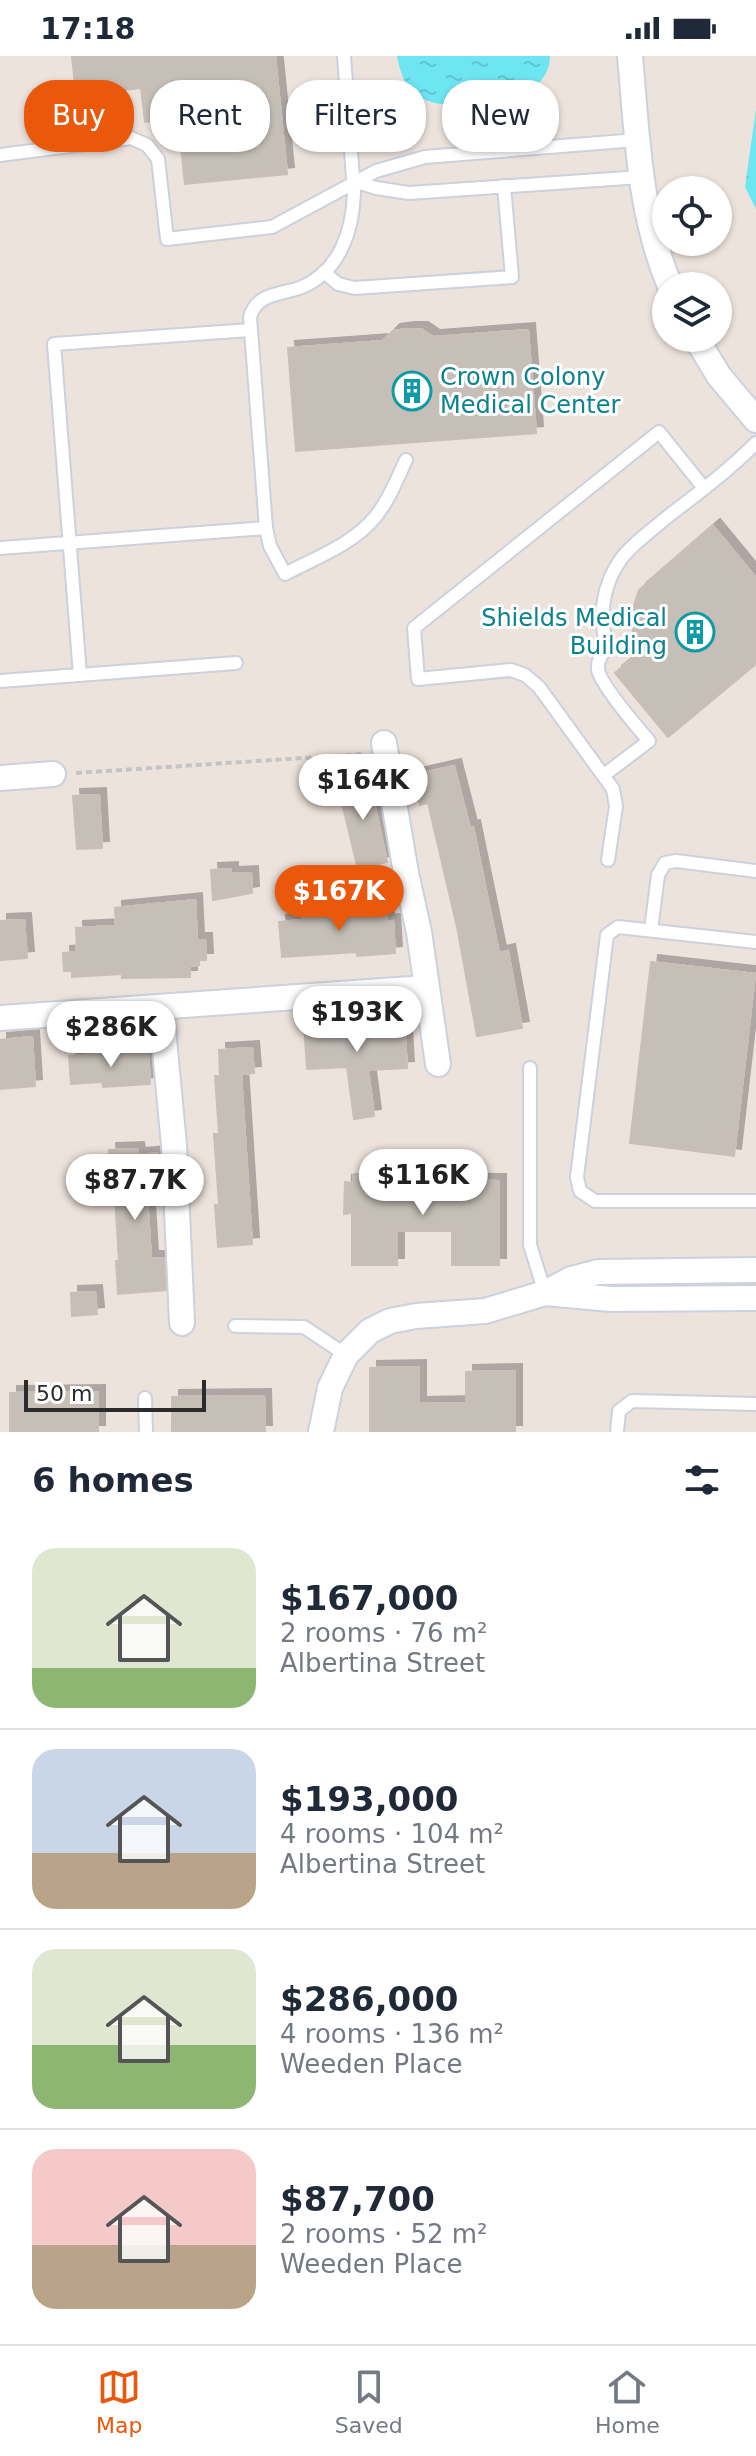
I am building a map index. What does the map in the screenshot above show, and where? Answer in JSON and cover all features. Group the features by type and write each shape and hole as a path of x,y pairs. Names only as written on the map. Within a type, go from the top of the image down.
{"street":[{"path":"630,56 641,177 653,238 665,272"},
{"path":"704,352 719,376 756,420"},
{"path":"384,748 419,932 438,1064"},
{"path":"0,778 53,774"},
{"path":"0,1018 425,988"},
{"path":"161,1008 174,1145 182,1323"},
{"path":"321,1432 330,1388 346,1355 370,1331 390,1321 485,1311 545,1293 571,1279 609,1271 756,1270"},
{"path":"545,1293 611,1299 756,1298"}],"lane":[{"path":"344,56 354,181 352,212 344,244 324,272 302,286 272,294 259,301 251,311 266,528 270,546 285,574 349,539 369,524 384,504 406,460"},
{"path":"0,155 126,138 144,143 159,163 167,239 272,227 354,181 392,165 425,157 637,140"},
{"path":"354,181 409,193 641,177"},
{"path":"324,272 343,287 363,288 512,277 504,186"},
{"path":"80,675 54,344 250,330"},
{"path":"608,860 616,798 604,775 539,687 525,675 511,670 418,679 414,628 659,432 704,488"},
{"path":"604,775 649,741 599,675 598,662 608,647 602,615 605,595 615,569 637,542 756,443"},
{"path":"0,548 266,528"},
{"path":"0,681 236,663"},
{"path":"651,930 658,875 665,863 676,861 756,871"},
{"path":"756,942 618,927 609,932 605,938 578,1187 586,1198 595,1201 756,1201"},
{"path":"530,1068 530,1245 545,1293"},
{"path":"235,1326 304,1327 346,1355"},
{"path":"145,1398 146,1432"},
{"path":"617,1432 619,1411 632,1401 756,1404"}],"path":[{"path":"53,774 384,748"}],"water":[{"path":"397,56 550,56 541,80 442,80 442,104 426,100 426,80 405,80"},
{"path":"756,109 756,209 745,187"}],"building":[{"path":"72,56 275,56 287,174 185,184 182,152 270,152 270,80 150,80 150,121 145,122 141,88 134,89 134,80 74,80"},
{"name":"Crown Colony Medical Center","path":"421,329 433,337 528,330 536,433 296,451 288,348 383,341 393,331"},
{"name":"Shields Medical Building","path":"713,526 756,578 756,664 668,737 615,673 642,651 633,631 631,615 639,590"},
{"path":"454,766 470,828 473,827 499,953 508,951 522,1028 477,1036 457,927 428,803 420,805 414,775"},
{"path":"367,771 387,862 358,869 340,795 349,793 345,776"},
{"path":"99,795 102,848 77,849 73,796"},
{"path":"231,869 231,874 251,873 252,893 213,900 211,870"},
{"path":"195,900 197,940 205,940 206,960 199,960 199,965 190,966 190,977 122,978 122,974 72,977 72,971 64,971 63,953 77,952 76,928 116,926 115,908"},
{"path":"386,905 387,922 393,921 395,953 282,957 279,922 303,920 302,911"},
{"path":"24,920 27,958 0,960 0,921"},
{"path":"651,962 755,974 734,1156 630,1143"},
{"path":"404,1021 407,1068 368,1070 374,1116 354,1119 347,1067 307,1069 304,1024"},
{"path":"32,1037 35,1086 0,1089 0,1040"},
{"path":"252,1048 254,1073 241,1074 252,1244 218,1247 215,1205 219,1205 214,1134 219,1134 215,1076 220,1076 219,1050"},
{"path":"148,1051 150,1084 103,1087 102,1082 71,1084 69,1056"},
{"path":"137,1149 138,1155 158,1153 160,1179 146,1180 151,1258 164,1258 166,1290 118,1294 116,1261 119,1261 109,1150"},
{"path":"354,1174 381,1174 381,1180 499,1181 499,1265 452,1265 452,1231 397,1231 397,1265 352,1265 352,1213 344,1214 345,1182 353,1183"},
{"path":"95,1292 97,1314 72,1316 71,1293"},
{"path":"419,1367 419,1404 466,1403 466,1372 515,1371 515,1432 370,1432 370,1368"},
{"path":"98,1392 98,1432 10,1432 10,1393"},
{"path":"264,1396 265,1432 172,1432 172,1397"}],"place":[{"name":"Crown Colony Medical Center","path":"412,391"},
{"name":"Shields Medical Building","path":"695,632"}]}
